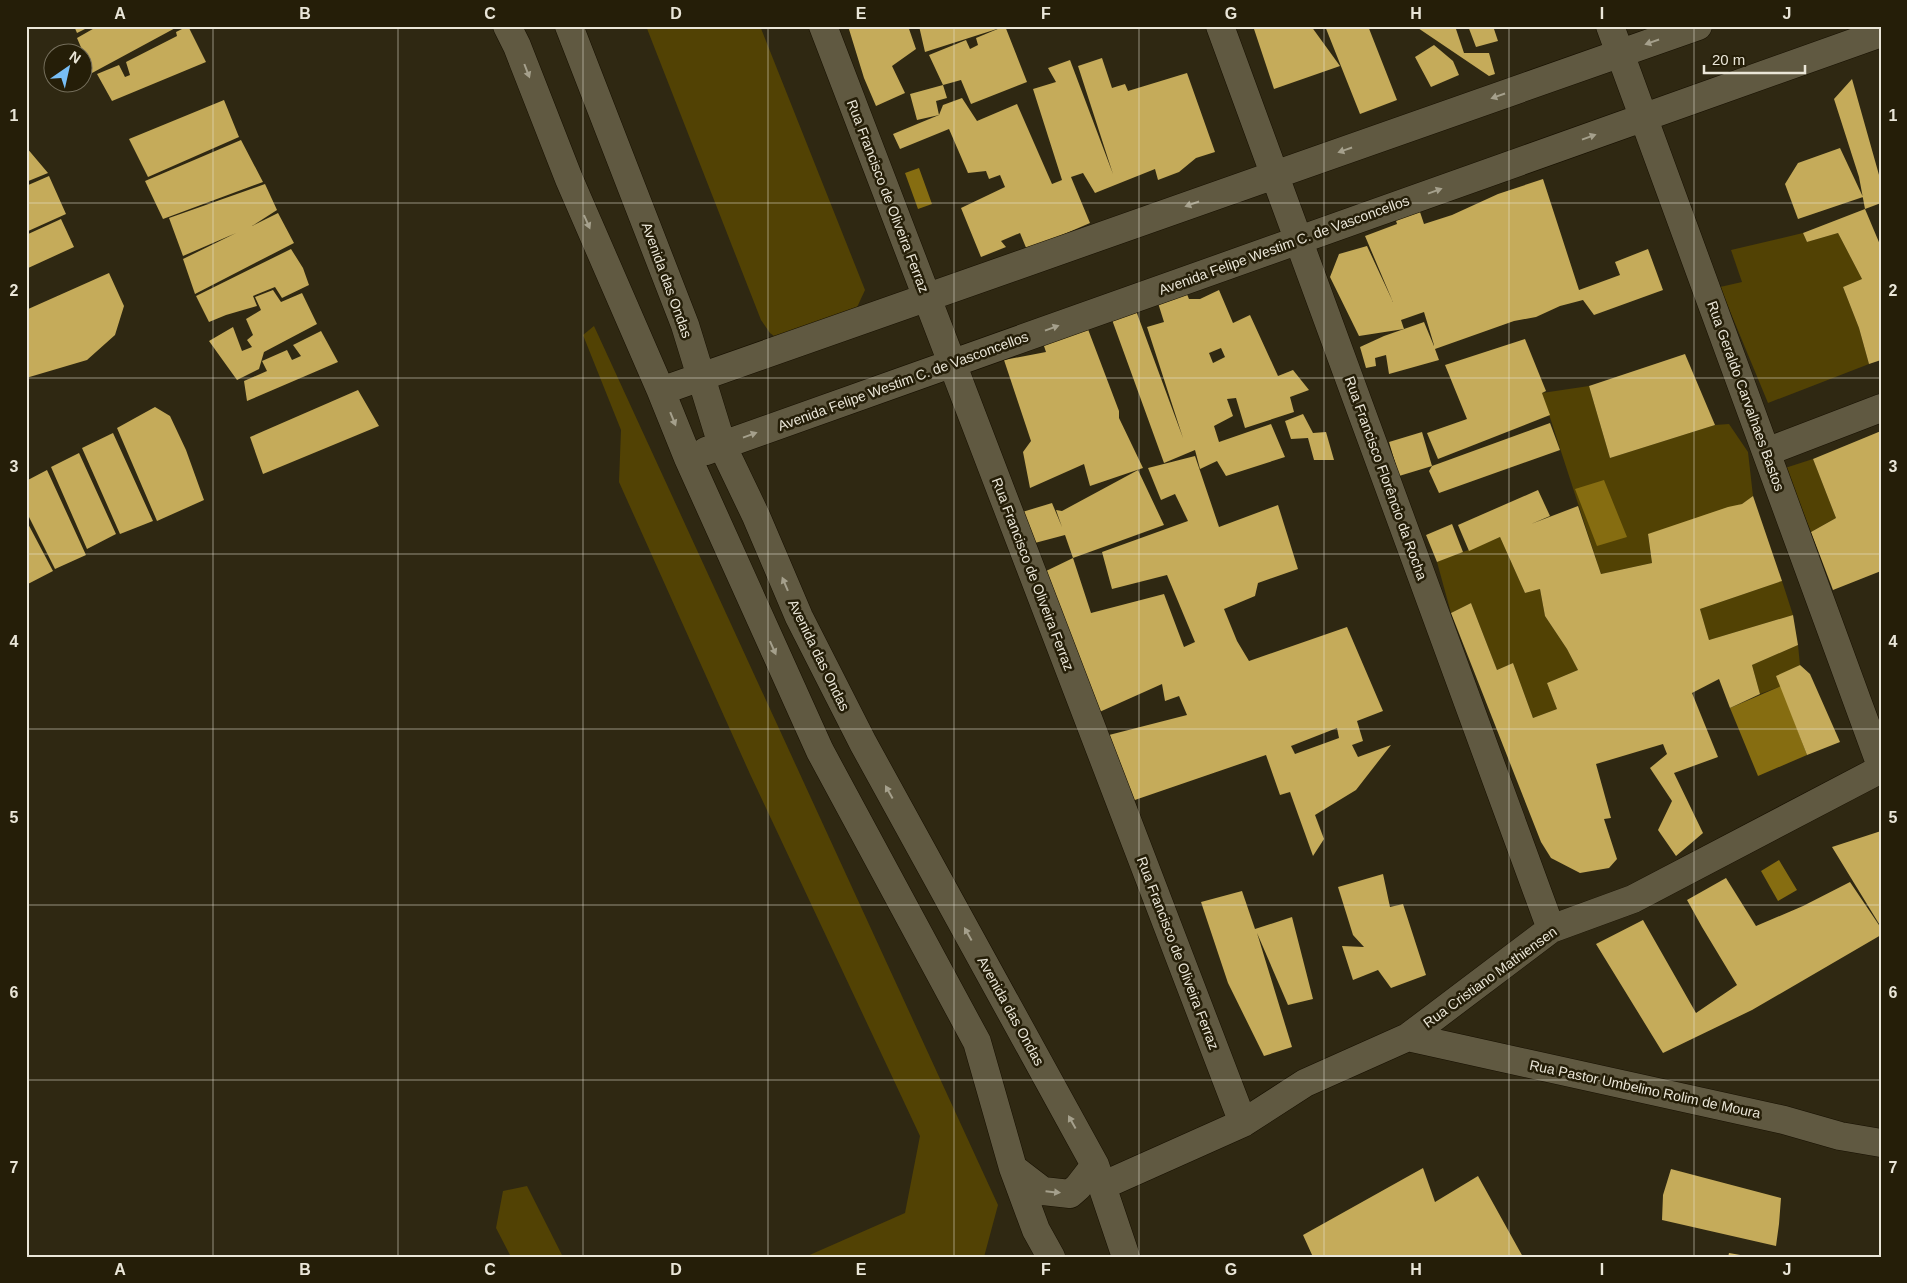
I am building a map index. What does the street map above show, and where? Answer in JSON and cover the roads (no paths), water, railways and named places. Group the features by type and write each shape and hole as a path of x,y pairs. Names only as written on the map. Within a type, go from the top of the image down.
{"street":[{"path":"507,26 517,46 569,179 661,390 688,458 820,751 977,1042 1012,1168 1036,1230 1051,1257"},
{"name":"Avenida das Ondas","path":"569,26 582,55 684,325 722,445 756,516 799,617 863,743 1098,1176 1126,1257"},
{"name":"Rua Francisco de Oliveira Ferraz","path":"823,26 1243,1123"},
{"name":"Rua Francisco Florêncio da Rocha","path":"1220,26 1551,929"},
{"name":"Rua Geraldo Carvalhaes Bastos","path":"1610,26 1881,766"},
{"path":"661,390 1698,26"},
{"name":"Avenida Felipe Westim C. de Vasconcellos","path":"688,458 1881,33"},
{"path":"1766,452 1881,408"},
{"name":"Rua Cristiano Mathiensen","path":"1098,1176 1243,1123 1305,1083 1408,1037 1551,929 1633,899 1881,769"},
{"name":"Rua Pastor Umbelino Rolim de Moura","path":"1408,1037 1784,1120 1840,1136 1881,1142"},
{"path":"1012,1168 1043,1191 1070,1194 1078,1187 1098,1176"},
{"path":"1036,1230 1058,1257"}]}
